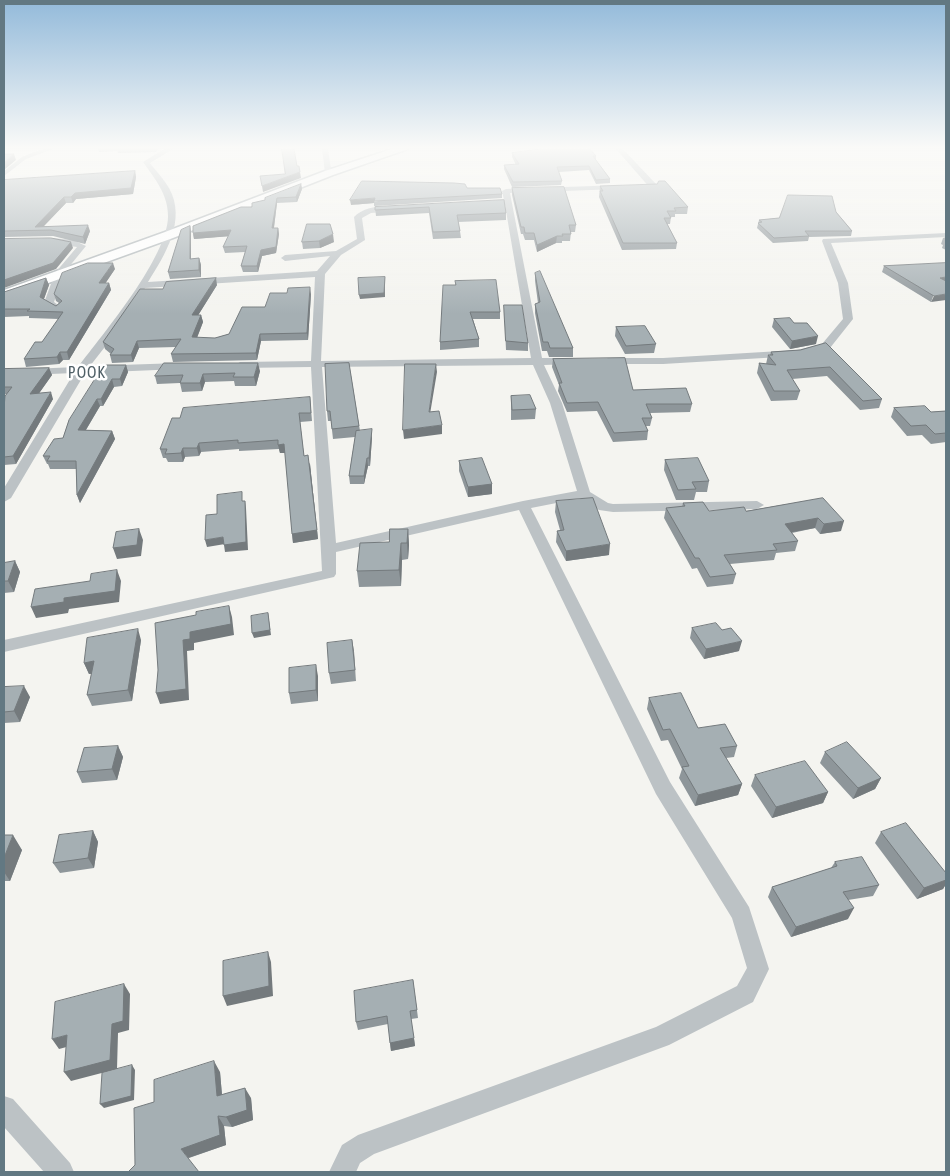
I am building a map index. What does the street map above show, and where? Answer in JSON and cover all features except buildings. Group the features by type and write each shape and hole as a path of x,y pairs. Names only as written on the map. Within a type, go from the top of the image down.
{"street":[{"path":"4,498 18,471 83,368 118,323 162,253 169,235 172,216 169,204"},
{"path":"4,295 249,204"},
{"path":"473,205 486,204"},
{"path":"509,204 537,361 556,403 584,494 604,507 613,508 757,505"},
{"path":"4,646 329,574 329,549 316,364 320,274 338,253 361,240 358,217 361,214 374,210 404,208"},
{"path":"229,366 663,361 797,353 826,346 848,319 843,283 826,241 946,235"},
{"path":"40,242 73,243 82,246 60,273 49,303 57,308"},
{"path":"285,258 338,253"},
{"path":"143,285 320,274"},
{"path":"4,373 83,368 190,366"},
{"path":"4,473 18,471"},
{"path":"329,549 523,505 584,494"},
{"path":"342,1172 351,1154 367,1144 661,1037 745,994 758,969 742,914 663,788 523,505"},
{"path":"4,1108 61,1172"}],"district":[{"name":"POOK","path":"87,373"}]}
